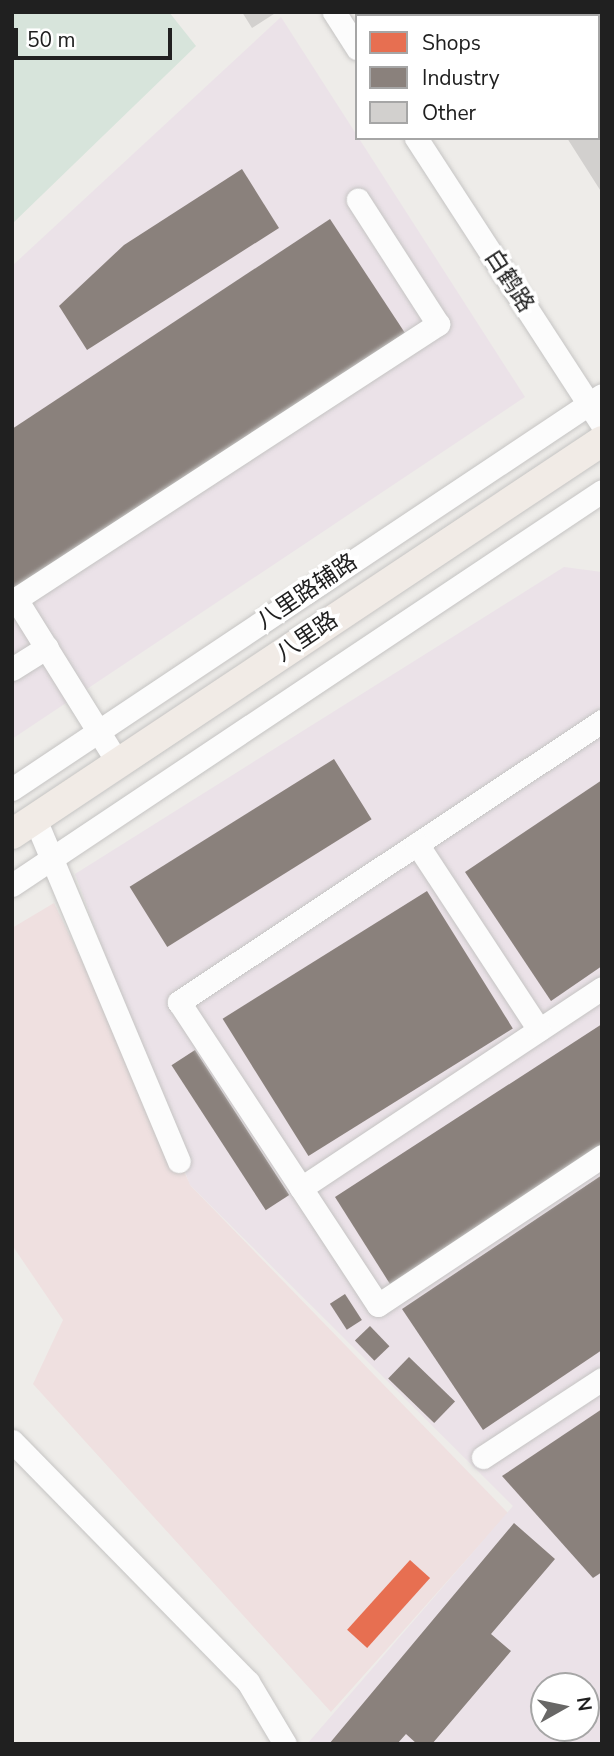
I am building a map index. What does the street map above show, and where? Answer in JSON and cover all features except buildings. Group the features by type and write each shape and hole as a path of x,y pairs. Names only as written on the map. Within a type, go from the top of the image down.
{"main road":[{"name":"八里路","path":"24,827 602,441"}],"street":[{"path":"334,12 355,45"},
{"name":"白鹤路","path":"417,140 595,399 602,424"},
{"path":"118,763 47,647 14,601 438,324 358,200"},
{"name":"八里路辅路","path":"12,789 595,399"},
{"path":"12,885 602,491"},
{"path":"12,669 47,647"},
{"path":"602,722 179,1002 378,1304 602,1156"},
{"path":"24,827 52,859 179,1161"},
{"path":"417,844 539,1030"},
{"path":"301,1188 602,988"},
{"path":"484,1457 602,1378"},
{"path":"12,1441 248,1682 285,1744"}],"shaded area":[{"path":"12,12 169,12 196,46 12,224"},
{"path":"281,17 355,132 355,140 360,140 525,397 12,739 12,266"},
{"path":"564,567 602,572 602,1744 307,1744 513,1506 190,1185 75,874"},
{"path":"54,903 191,1186 508,1513 331,1712 33,1384 63,1320 12,1245 12,928"}]}
